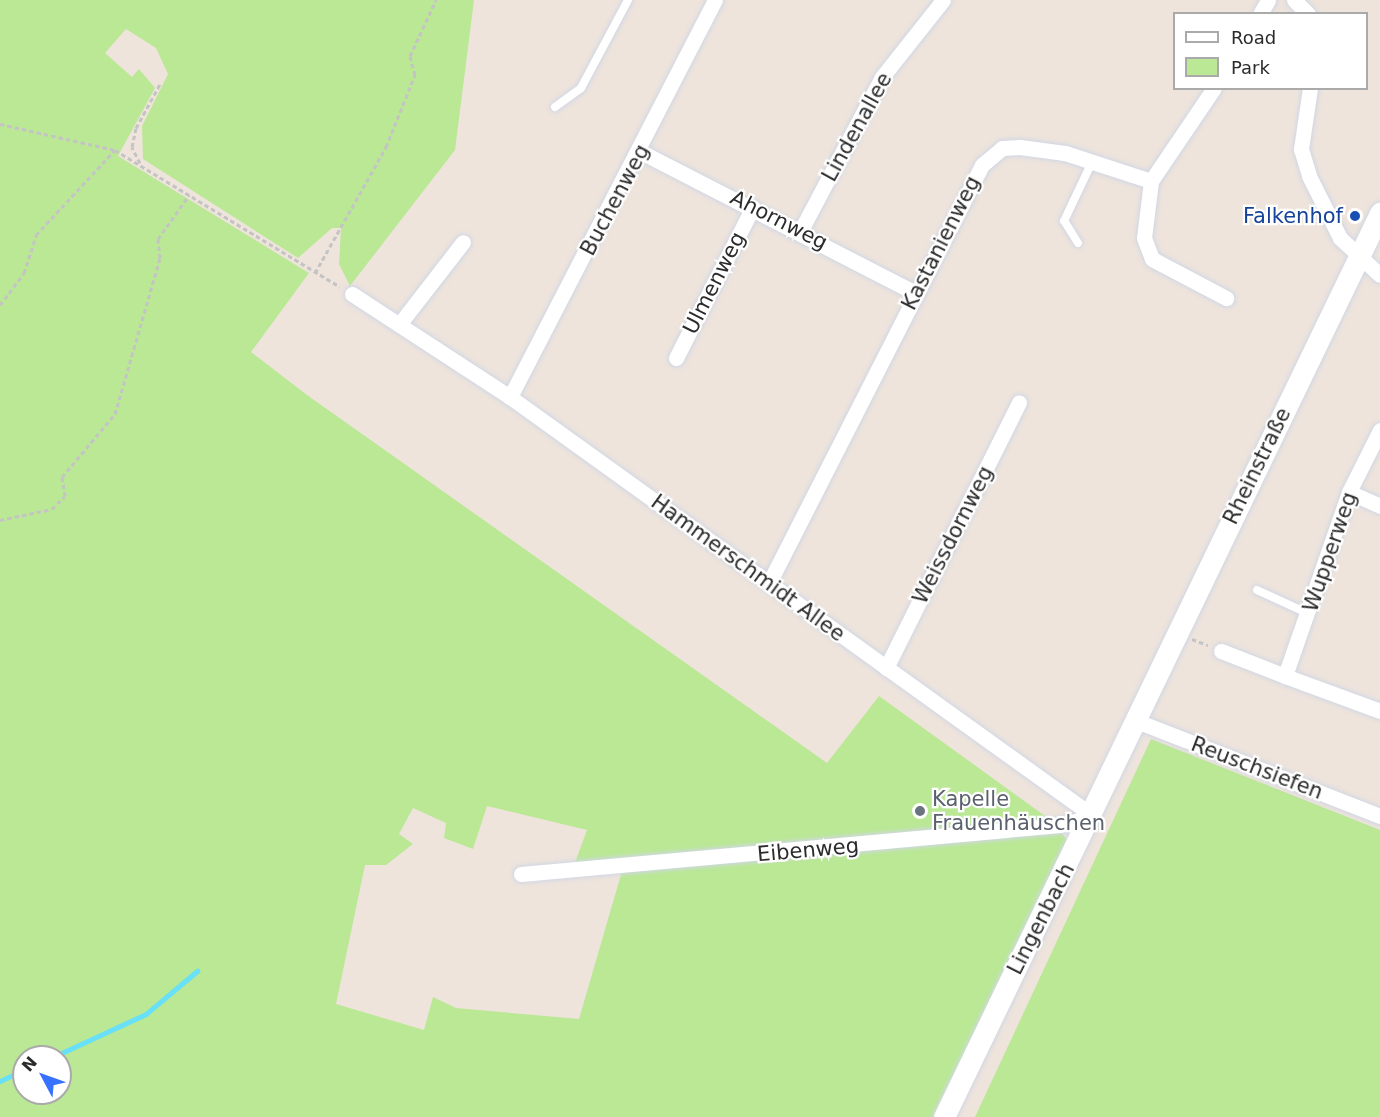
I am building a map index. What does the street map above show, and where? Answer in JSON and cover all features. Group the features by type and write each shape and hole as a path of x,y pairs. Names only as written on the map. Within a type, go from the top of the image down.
{"street":[{"name":"Lindenallee","path":"801,230 882,77 943,0"},
{"path":"1294,0 1306,12"},
{"name":"Buchenweg","path":"510,397 640,152 713,1"},
{"path":"1213,90 1177,150 1151,181 1144,238 1152,259 1226,298"},
{"path":"1310,90 1301,149 1309,176 1340,238 1380,275"},
{"name":"Kastanienweg","path":"769,583 982,165 994,153 1020,147 1093,160 1151,181"},
{"name":"Ahornweg","path":"640,152 801,230 915,293"},
{"name":"Ulmenweg","path":"676,358 753,207"},
{"name":"Rheinstraße","path":"1134,720 1380,213"},
{"path":"401,322 463,242"},
{"name":"Hammerschmidt Allee","path":"352,294 401,322 510,397 1093,816"},
{"name":"Weissdornweg","path":"886,668 1019,402"},
{"name":"Wupperweg","path":"1286,676 1349,492 1380,430"},
{"path":"1349,492 1380,506"},
{"path":"1221,651 1380,711"},
{"name":"Lingenbach","path":"944,1117 1093,816 1134,720"},
{"name":"Reuschsiefen","path":"1134,720 1380,816"},
{"name":"Eibenweg","path":"521,874 1049,826 1093,816"}],"lane":[{"path":"555,107 581,88 628,0"},
{"path":"1078,243 1064,221 1093,160"},
{"path":"1257,590 1309,614"}],"path":[{"path":"315,273 386,147 415,75 411,56 436,0"},
{"path":"140,165 132,147 136,128 160,84"},
{"path":"0,124 115,150 352,294"},
{"path":"0,304 24,273 36,235 115,150"},
{"path":"0,520 52,509 64,496 62,477 115,414 160,258 158,239 189,195"},
{"path":"1177,632 1221,651"}],"green space":[{"path":"0,0 474,0 455,150 350,286 339,264 341,228 332,228 298,258 143,159 142,126 168,74 156,48 126,29 105,53 132,77 139,69 155,88 118,156 309,273 251,352 307,395 827,763 879,696 1052,821 573,868 587,830 487,806 473,849 444,838 446,823 413,808 399,834 413,844 386,865 365,865 336,1004 424,1030 433,997 456,1008 579,1019 622,871 1059,829 1067,840 937,1117 0,1117"},
{"path":"1151,739 1380,830 1380,1117 975,1117"}],"waterway":[{"path":"72,1048 146,1014 197,971"},
{"path":"0,1081 12,1076"}],"place":[{"name":"Falkenhof","path":"1355,216"},
{"name":"Kapelle Frauenhäuschen","path":"920,811"}]}
